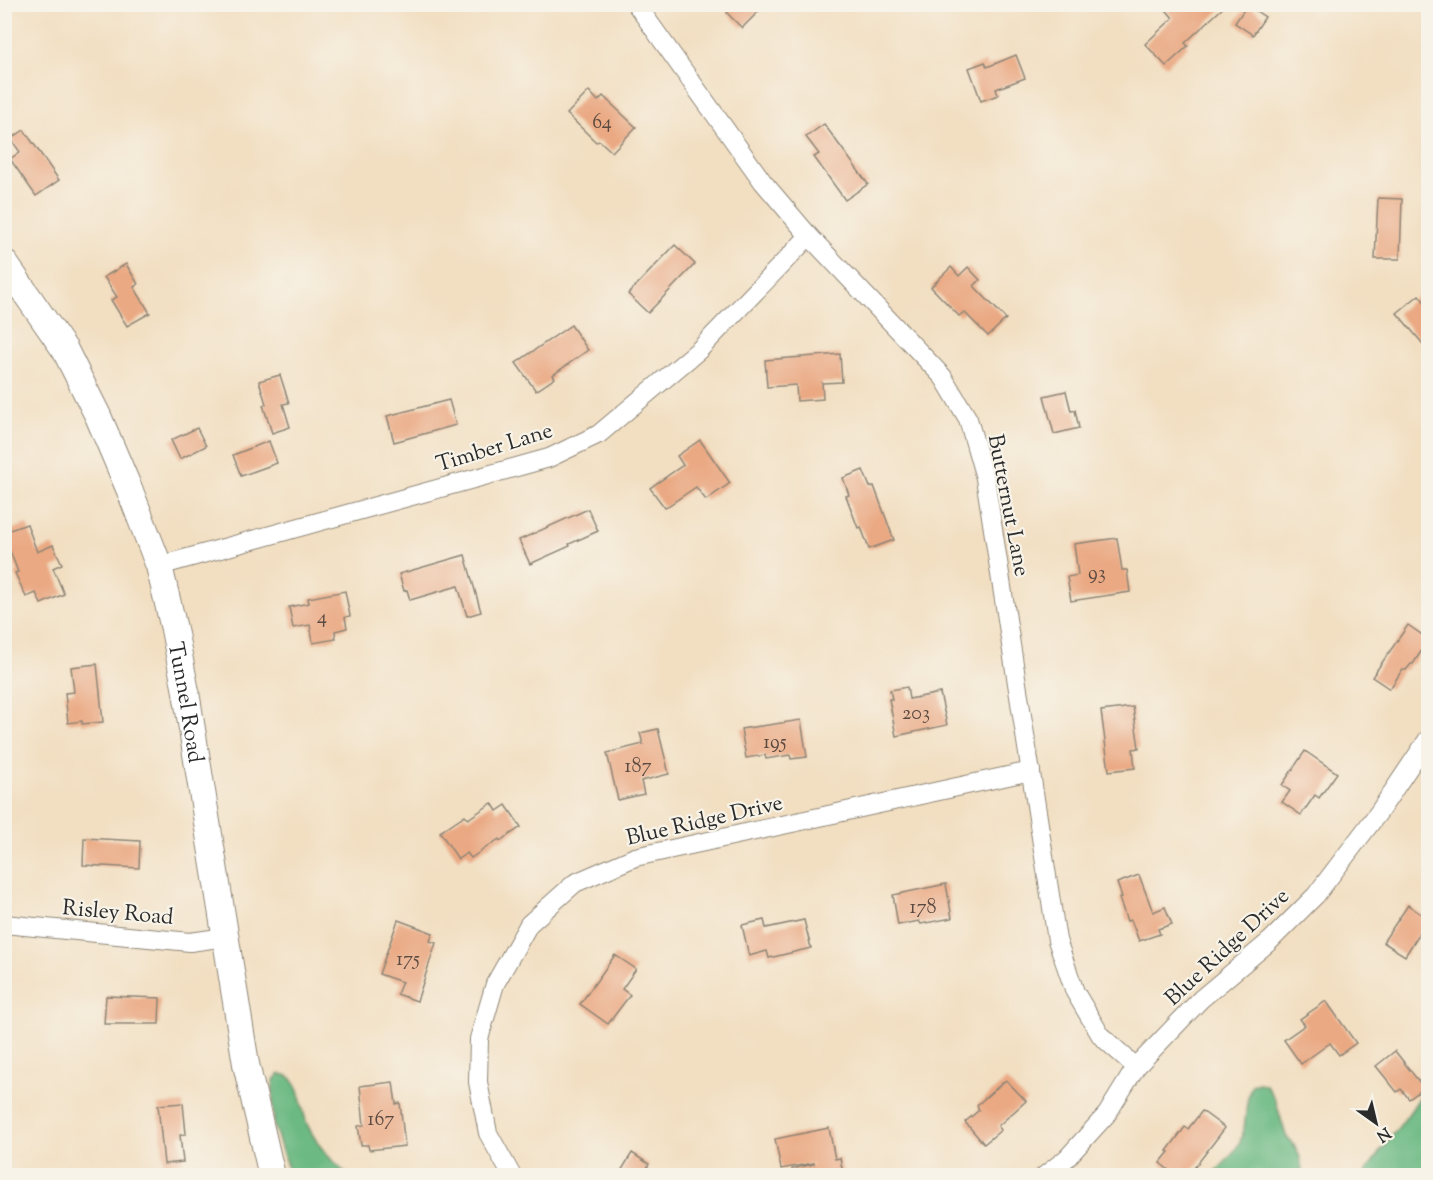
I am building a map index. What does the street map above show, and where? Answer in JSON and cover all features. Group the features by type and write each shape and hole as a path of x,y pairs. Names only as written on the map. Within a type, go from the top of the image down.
{"main road":[{"name":"Tunnel Road","path":"4,262 65,350 98,416 159,566 186,692 246,1064 272,1176"}],"street":[{"name":"Butternut Lane","path":"636,4 763,182 808,236 943,377 968,419 985,477 1057,940 1075,992 1101,1036 1136,1067"},
{"name":"Timber Lane","path":"159,566 549,458 598,434 699,350 808,236"},
{"name":"Blue Ridge Drive","path":"1044,1176 1067,1158 1107,1114 1136,1067 1201,999 1270,941 1316,895 1379,812 1428,739"},
{"name":"Blue Ridge Drive","path":"512,1176 488,1133 478,1082 479,1039 495,984 529,924 574,883 635,857 1031,771"},
{"name":"Risley Road","path":"4,924 190,942 226,937"}],"green space":[{"path":"280,1074 292,1079 305,1119 315,1138 324,1151 348,1175 290,1175 274,1126 273,1085 275,1078"},
{"path":"1428,1082 1428,1175 1364,1175 1414,1106"},
{"path":"1259,1083 1266,1085 1275,1099 1286,1136 1299,1154 1303,1175 1212,1175 1240,1142 1250,1090 1252,1085"}],"building":[{"path":"735,4 766,4 742,28 727,13"},
{"path":"1161,4 1227,4 1185,43 1188,46 1166,66 1145,44 1173,18"},
{"path":"1247,5 1265,17 1253,35 1235,23"},
{"path":"1016,55 1025,78 996,89 998,95 981,101 969,68 985,62 987,67"},
{"path":"589,91 598,101 603,96 636,127 612,152 600,141 596,142 567,114"},
{"path":"824,124 868,184 845,200 814,157 819,154 806,137"},
{"path":"24,130 59,180 36,196 10,159 20,152 11,139"},
{"path":"1378,198 1402,199 1400,259 1375,259"},
{"path":"675,245 695,264 648,313 628,294"},
{"path":"126,264 138,284 134,287 150,313 127,326 111,300 117,297 104,277"},
{"path":"951,267 959,276 968,267 980,280 974,286 1006,319 988,336 964,312 959,316 931,287"},
{"path":"1419,295 1428,306 1428,350 1397,313"},
{"path":"571,325 588,350 553,375 555,378 536,391 516,363"},
{"path":"840,354 842,382 822,383 823,399 797,401 796,385 767,387 765,360"},
{"path":"280,375 289,403 283,404 290,427 272,433 263,405 266,404 259,381"},
{"path":"1066,391 1071,411 1075,410 1079,428 1054,434 1044,396"},
{"path":"449,400 456,425 394,442 387,416"},
{"path":"197,428 206,446 180,459 171,440"},
{"path":"700,440 730,483 706,500 696,487 665,508 650,488 683,465 677,456"},
{"path":"269,441 277,463 241,476 233,455"},
{"path":"863,470 870,487 874,486 894,540 869,549 846,496 849,495 843,478"},
{"path":"588,509 598,531 530,564 519,540"},
{"path":"27,524 37,552 53,545 62,564 53,568 64,594 41,604 36,593 26,597 15,573 18,572 4,535 4,532"},
{"path":"1117,538 1122,570 1127,570 1130,592 1071,601 1067,577 1078,575 1074,544"},
{"path":"465,555 481,612 467,616 458,586 410,600 407,590 404,591 399,574"},
{"path":"345,591 350,616 345,617 347,628 335,631 336,639 313,643 310,625 293,628 289,607 309,603 308,598"},
{"path":"1408,625 1428,641 1413,664 1406,670 1402,670 1390,689 1372,677"},
{"path":"97,664 103,722 68,723 65,693 74,692 71,667"},
{"path":"907,687 909,699 940,693 947,725 896,736 889,699 892,699 890,690"},
{"path":"1133,707 1139,748 1133,749 1135,768 1109,771 1101,711"},
{"path":"801,720 807,757 791,759 790,755 766,759 765,755 746,758 741,729"},
{"path":"658,729 669,774 641,781 644,794 618,800 607,753 643,744 640,733"},
{"path":"1305,751 1337,773 1319,798 1315,795 1301,815 1282,802 1290,791 1282,785"},
{"path":"492,803 497,811 506,805 521,827 471,858 467,853 458,859 440,832 465,815 468,819"},
{"path":"84,838 140,841 139,868 83,865"},
{"path":"1139,875 1153,912 1165,907 1172,924 1158,929 1160,934 1139,941 1131,920 1127,921 1119,898 1122,897 1117,883"},
{"path":"946,884 952,918 921,924 919,921 898,925 893,895"},
{"path":"1408,905 1428,920 1405,956 1383,942"},
{"path":"398,920 433,933 430,941 436,943 417,1001 397,994 402,982 379,974"},
{"path":"764,920 766,928 804,920 811,948 769,958 767,951 749,956 742,925"},
{"path":"615,955 636,969 622,989 630,995 608,1024 580,1004"},
{"path":"106,996 160,998 159,1024 104,1024"},
{"path":"1326,1001 1356,1043 1339,1055 1330,1043 1301,1064 1284,1040 1305,1025 1300,1019"},
{"path":"1395,1051 1424,1088 1409,1099 1401,1089 1397,1092 1376,1066"},
{"path":"1006,1080 1026,1101 998,1126 1001,1130 984,1144 965,1122 979,1110 977,1105"},
{"path":"393,1082 396,1104 400,1103 405,1146 369,1150 368,1145 361,1145 358,1126 364,1125 360,1086"},
{"path":"183,1103 186,1134 180,1135 183,1162 164,1164 158,1105"},
{"path":"1202,1111 1225,1128 1188,1176 1176,1176 1160,1163 1185,1127 1188,1129"},
{"path":"829,1128 835,1159 840,1158 843,1173 838,1176 793,1176 792,1169 814,1163 781,1169 775,1139"},
{"path":"632,1153 649,1164 643,1176 618,1176"}]}
